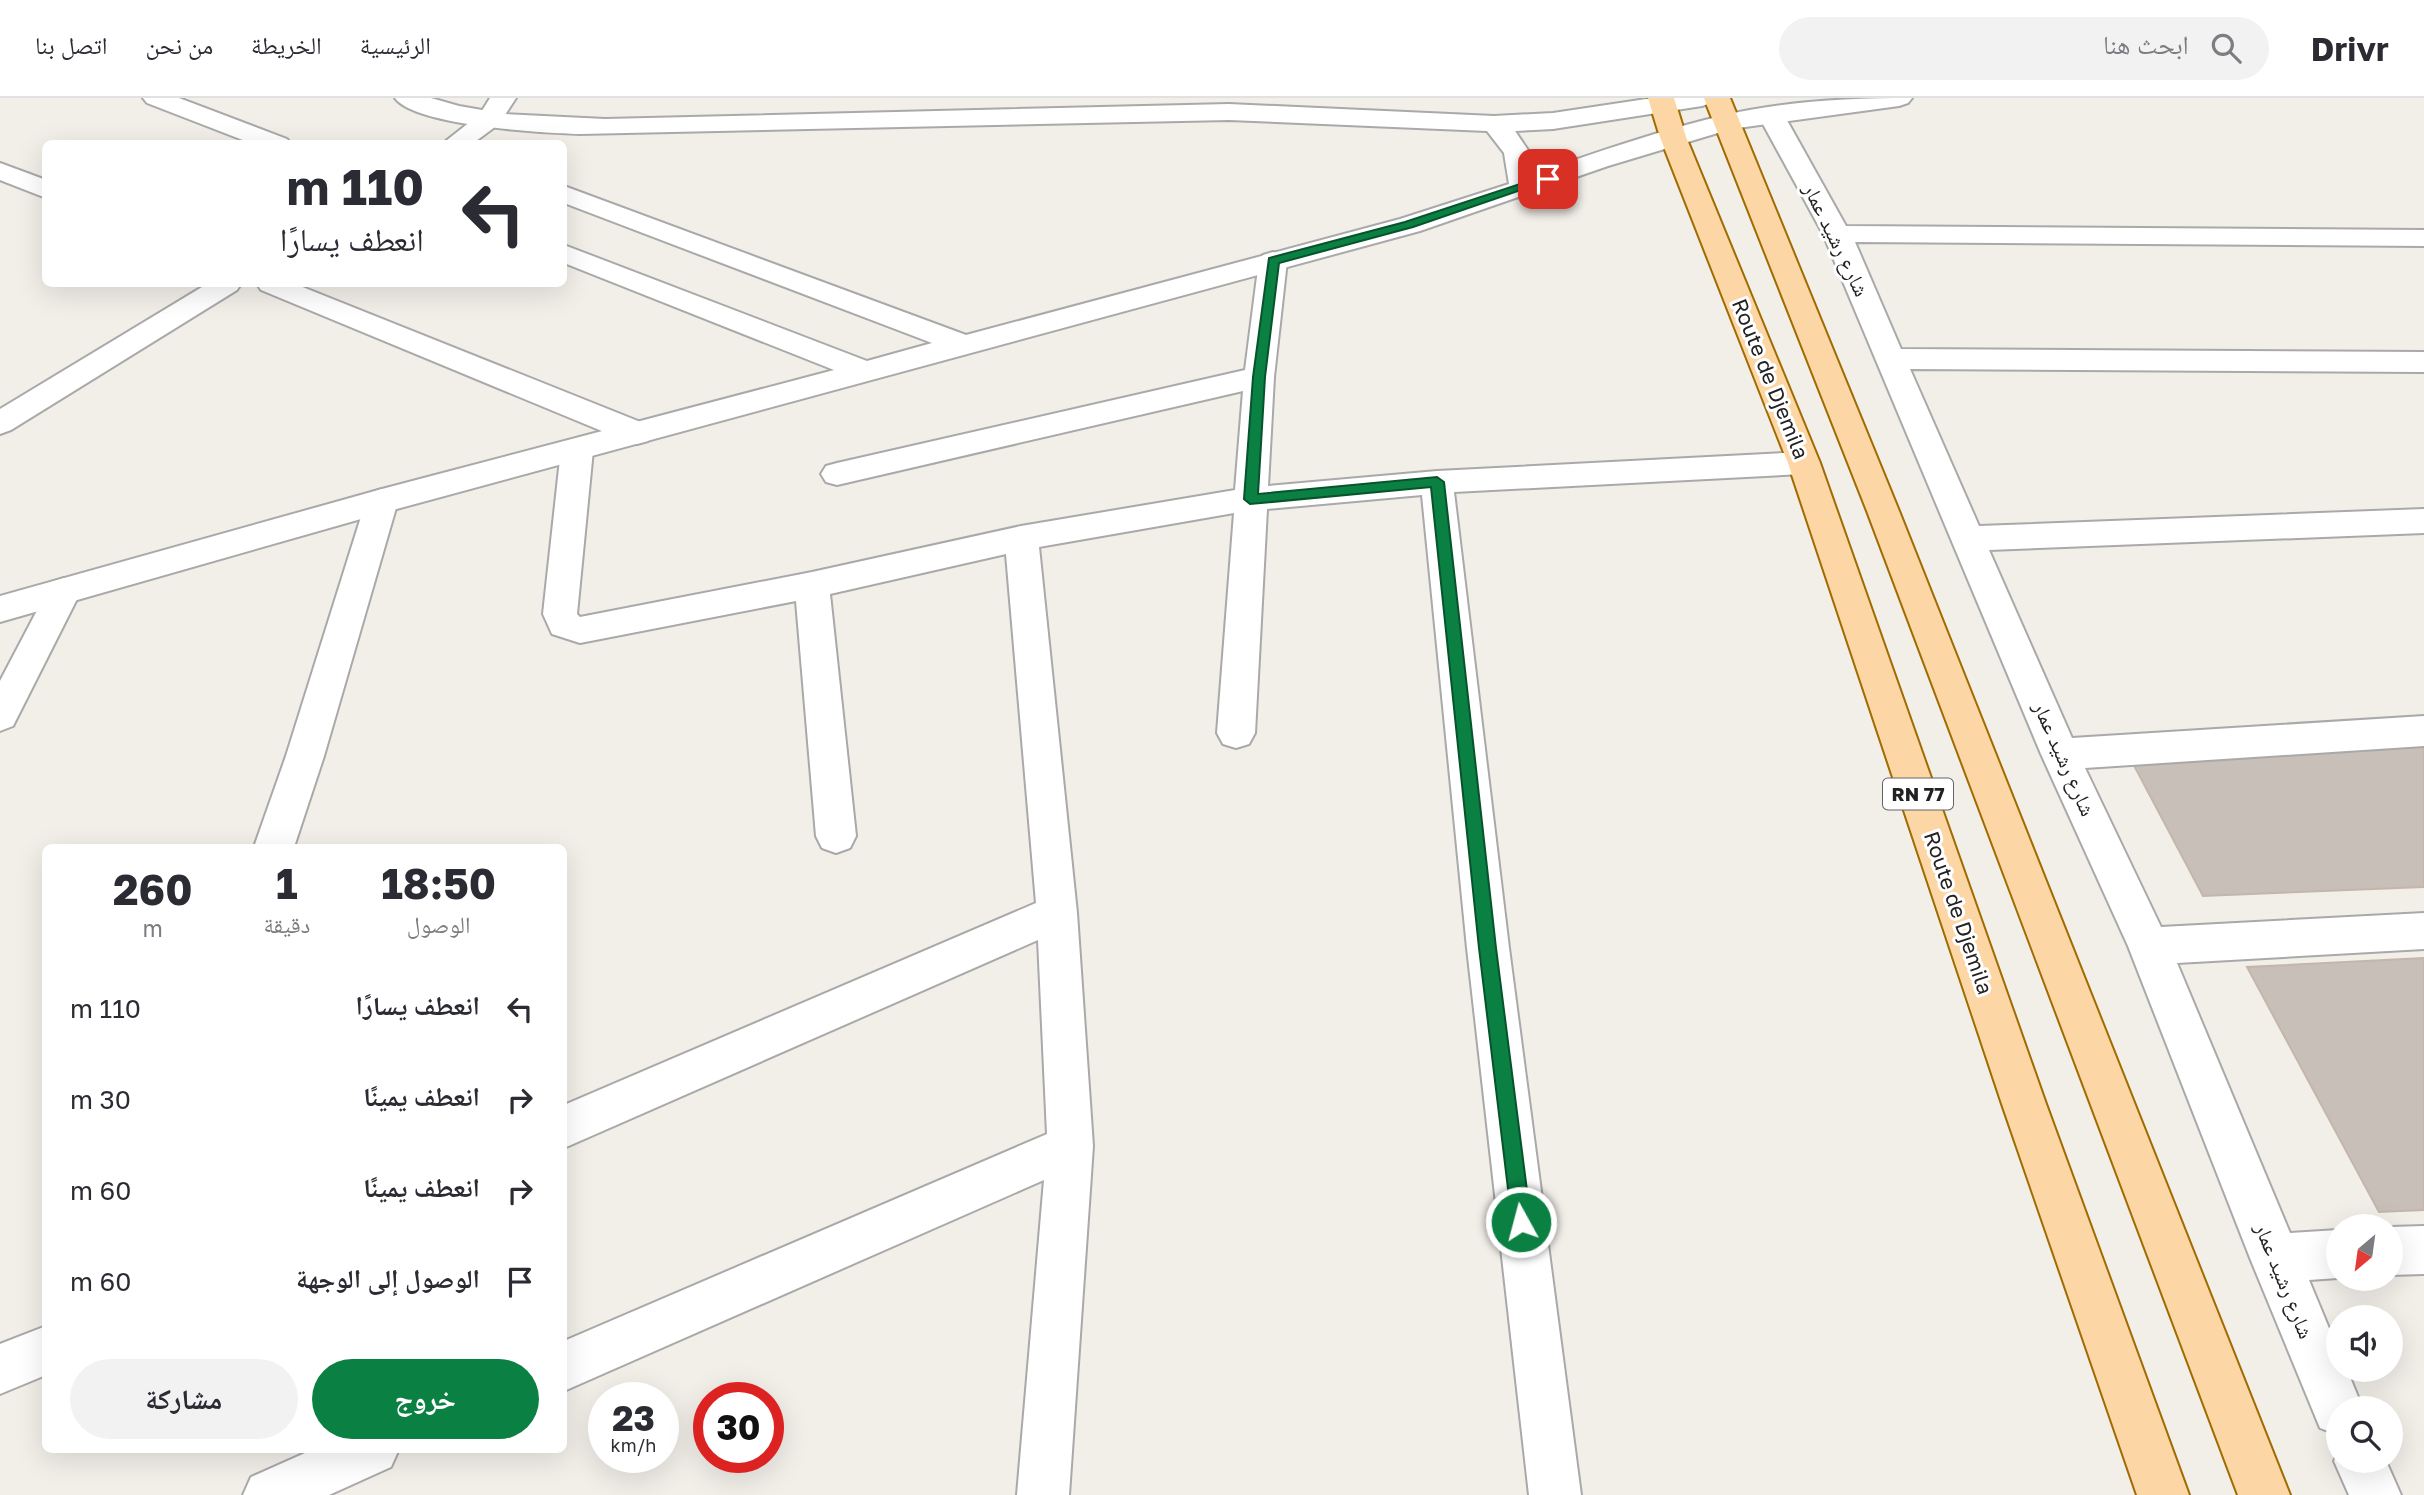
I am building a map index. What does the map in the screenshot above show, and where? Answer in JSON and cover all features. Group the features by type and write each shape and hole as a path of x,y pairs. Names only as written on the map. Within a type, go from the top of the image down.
{"main road":[{"path":"1716,106 1883,512 2264,1495"},
{"name":"Route de Djemila","path":"1666,114 1804,463 2019,1091 2162,1495"}],"street":[{"path":"156,98 267,140"},
{"path":"408,98 440,112 496,109 538,126 605,127 1229,112 1494,124 1666,114 1716,106 1771,116 1899,98"},
{"path":"459,140 496,109"},
{"path":"440,112 452,140"},
{"path":"0,609 382,501 1409,225 1599,160 1666,114"},
{"name":"شارع رشيد عمار","path":"1771,116 1837,233 2060,754 2149,946 2332,1396"},
{"path":"1494,124 1514,145 1524,173 1522,188"},
{"path":"1,172 42,188"},
{"path":"567,195 965,345"},
{"path":"1837,233 2424,237"},
{"path":"567,254 868,372"},
{"path":"1236,733 1259,377 1273,261"},
{"path":"4,416 223,287"},
{"path":"278,287 637,433"},
{"path":"1891,359 2424,362"},
{"path":"837,474 1259,377"},
{"path":"577,450 560,614 562,623 568,629 580,630 812,585 1021,538 1250,499 1437,482 1804,463"},
{"path":"1437,482 1488,948 1555,1495"},
{"path":"275,844 305,756 382,501"},
{"path":"1968,539 2424,521"},
{"path":"1021,538 1057,913 1070,1146 1043,1495"},
{"path":"812,585 836,835"},
{"path":"0,716 64,591"},
{"path":"2060,754 2424,731"},
{"path":"567,1126 1057,913"},
{"path":"2149,946 2424,931"},
{"path":"567,1365 1070,1146"},
{"path":"2403,1251 2424,1250"},
{"path":"2274,1258 2326,1255"},
{"path":"0,1369 42,1352"},
{"path":"269,1495 364,1453"},
{"path":"2365,1473 2375,1495"}],"building":[{"path":"2424,745 2424,887 2203,896 2129,756"},
{"path":"2424,958 2424,1210 2379,1212 2247,967"}],"route":[{"path":"1521,1222 1437,482 1250,499 1259,377 1273,261 1409,225 1548,179"}]}
